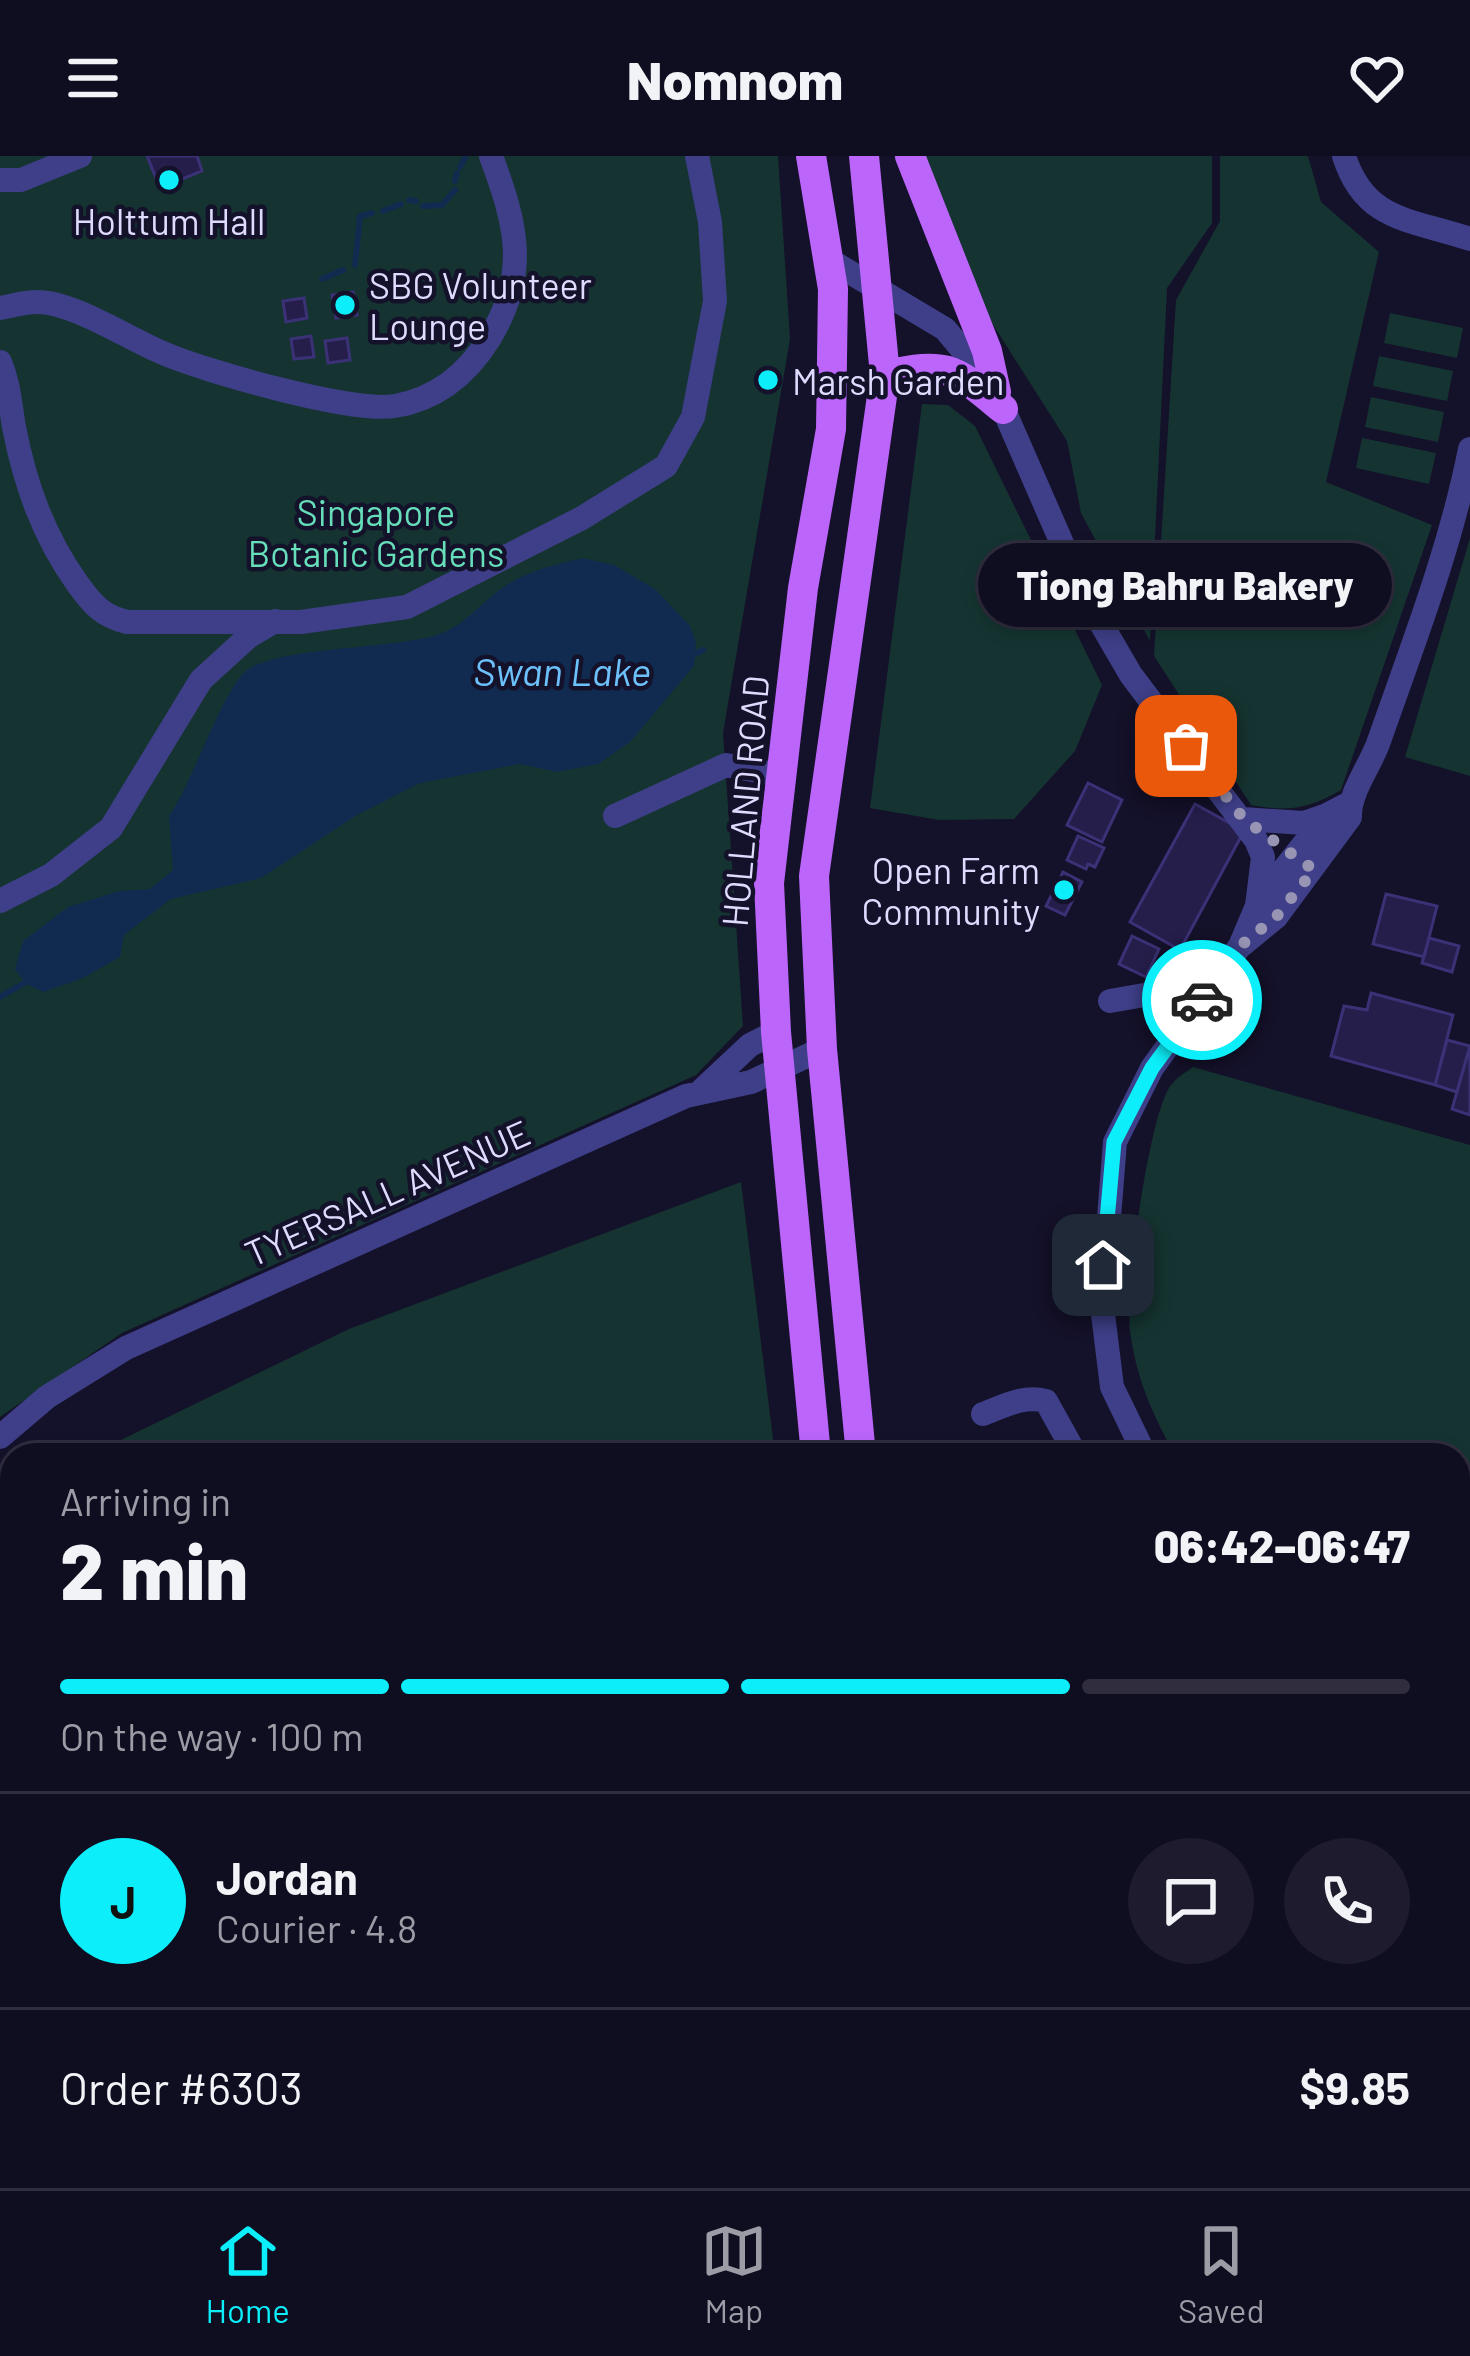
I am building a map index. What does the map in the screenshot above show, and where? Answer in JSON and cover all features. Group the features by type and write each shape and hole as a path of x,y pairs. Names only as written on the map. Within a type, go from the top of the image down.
{"main road":[{"name":"HOLLAND ROAD","path":"811,156 831,261 835,349 831,429 803,588 769,883 776,1032 814,1443"},
{"path":"860,1443 822,1049 814,876 885,375 864,156"},
{"path":"910,156 987,351 1000,401"},
{"path":"885,375 935,367 957,371 1000,401"}],"street":[{"path":"0,180 22,180 80,156"},
{"path":"0,308 36,302 56,305 219,373 356,404 392,407 430,396 457,379 477,358 501,320 517,271 517,244 490,156"},
{"path":"0,362 8,381 29,495 55,552 94,607 107,617 127,622 277,620 353,617 407,607 582,518 666,466 693,417 715,301 710,222 697,156"},
{"path":"1344,156 1362,196 1380,210 1470,239"},
{"path":"831,261 945,329 1000,401 1085,596 1131,675 1244,819 1263,856 1257,906 1240,946 1152,1068 1114,1142 1102,1306 1112,1387 1139,1443"},
{"path":"1240,946 1276,917 1304,863 1372,761 1445,554 1470,449"},
{"path":"0,901 51,874 111,828 201,680 248,638 277,620"},
{"path":"615,817 726,765 779,775"},
{"path":"1244,819 1304,824 1338,809"},
{"path":"1244,819 1304,863"},
{"path":"1257,906 1304,863"},
{"path":"1110,1001 1167,991 1192,1014"},
{"path":"700,1092 750,1046 776,1032"},
{"name":"TYERSALL AVENUE","path":"0,1437 47,1397 126,1348 700,1092 751,1082 822,1049"},
{"path":"983,1414 1015,1401 1046,1401 1069,1443"}],"green space":[{"name":"Singapore Botanic Gardens","path":"0,156 778,156 790,339 723,733 743,1026 696,1075 122,1333 0,1417"},
{"path":"925,156 1212,156 1212,223 1167,288 1150,641 1081,513 1067,441 983,309"},
{"path":"1220,156 1308,156 1321,202 1379,252 1326,482 1432,525 1341,790 1298,807 1251,805 1154,656 1176,300 1220,221"},
{"path":"1390,313 1463,328 1457,358 1384,343"},
{"path":"1379,356 1453,371 1447,401 1373,386"},
{"path":"1371,397 1444,412 1438,442 1365,427"},
{"path":"922,404 948,405 975,426 1102,685 1075,751 1014,819 939,820 870,808"},
{"path":"1362,438 1436,453 1429,484 1356,468"},
{"path":"1470,538 1470,776 1405,757"},
{"path":"1193,1067 1470,1145 1470,1443 1169,1443 1136,1362 1129,1310 1140,1204 1155,1130 1163,1102 1178,1078"},
{"path":"741,1182 774,1443 115,1443 349,1329"}],"water":[{"name":"Swan Lake","path":"583,558 614,565 655,589 690,626 696,642 694,666 630,742 598,764 557,772 520,764 420,783 357,815 261,878 171,899 124,935 120,957 81,979 43,992 25,983 15,969 23,941 68,907 119,891 150,889 173,870 169,816 227,697 247,670 284,657 437,635 514,581"}],"building":[{"name":"Holttum Hall","path":"147,156 197,156 202,171 160,188"},
{"name":"SBG Volunteer Lounge","path":"353,292 357,315 336,318 332,295"},
{"path":"304,298 307,318 286,322 283,301"},
{"path":"311,336 314,357 294,359 291,339"},
{"path":"347,338 350,360 328,363 325,341"},
{"path":"1088,783 1122,800 1102,842 1067,825"},
{"path":"1195,804 1244,831 1180,950 1130,922"},
{"path":"1078,836 1104,848 1095,867 1088,864 1086,869 1067,860"},
{"path":"1063,872 1082,882 1065,915 1046,906"},
{"path":"1386,894 1437,906 1424,957 1373,944"},
{"path":"1132,936 1159,949 1146,977 1119,964"},
{"path":"1429,938 1459,946 1452,972 1422,963"},
{"path":"1371,993 1453,1015 1435,1085 1331,1056 1344,1006 1367,1010"},
{"path":"1447,1040 1470,1046 1457,1092 1435,1085"},
{"path":"1470,1046 1470,1115 1452,1109"}],"waterway":[{"path":"460,167 466,156"},
{"path":"455,181 457,173"},
{"path":"423,206 442,205 455,190"},
{"path":"409,200 416,201"},
{"path":"383,211 401,204"},
{"path":"355,265 360,216 372,213"},
{"path":"322,279 343,270"},
{"path":"689,657 703,650"},
{"path":"0,997 28,981"}],"way so far":[{"path":"1186,746 1244,819 1314,870 1276,917 1240,946 1202,1000"}],"place":[{"name":"Holttum Hall","path":"169,180"},
{"name":"SBG Volunteer Lounge","path":"345,305"},
{"name":"Marsh Garden","path":"768,380"},
{"name":"Tiong Bahru Bakery","path":"1186,746"},
{"name":"Open Farm Community","path":"1064,890"}],"route":[{"path":"1103,1265 1114,1142 1152,1068 1202,1000"}]}
